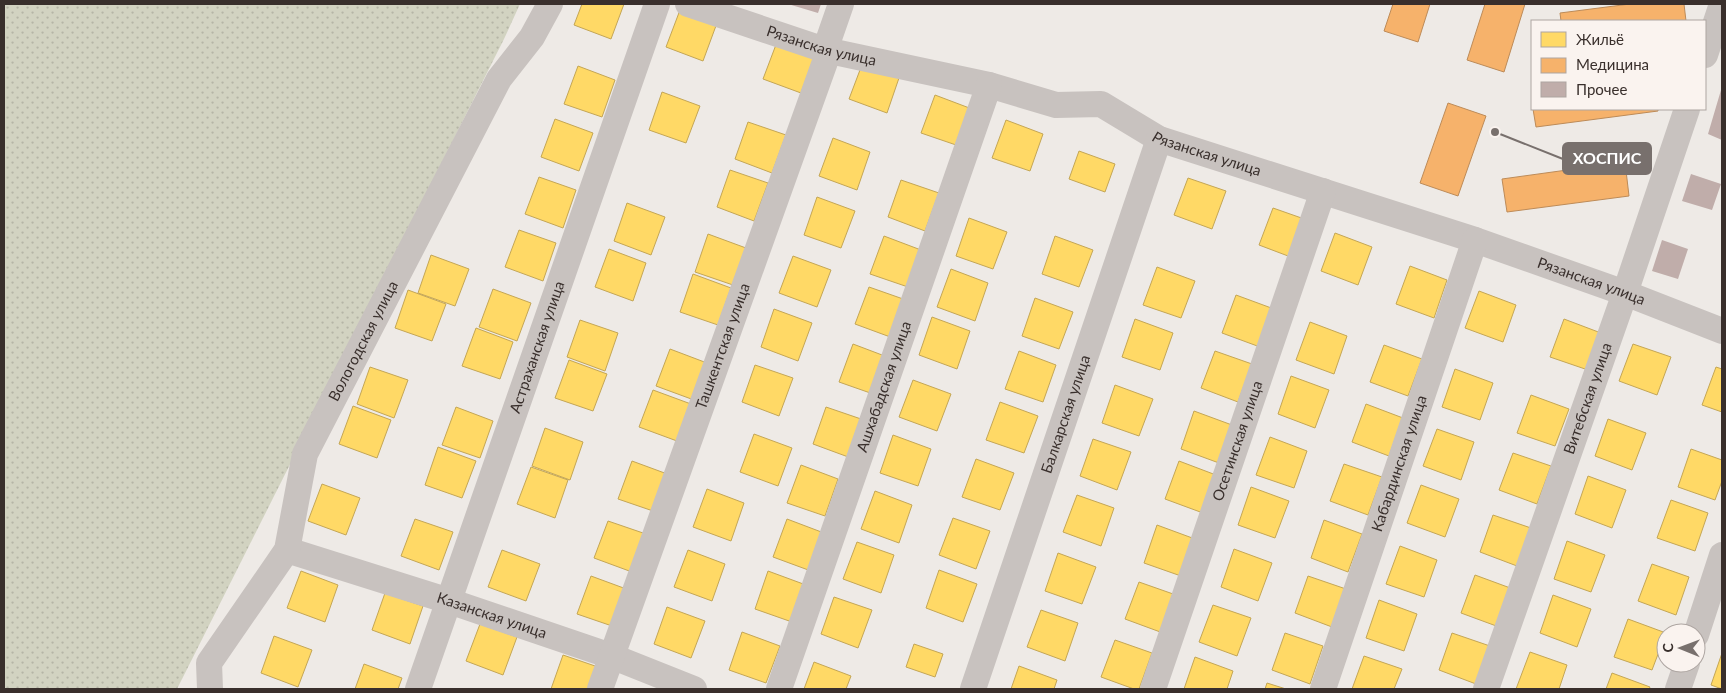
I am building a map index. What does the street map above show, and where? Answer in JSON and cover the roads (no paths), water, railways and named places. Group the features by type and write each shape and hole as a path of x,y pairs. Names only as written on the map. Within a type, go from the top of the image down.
{"street":[{"name":"Вологодская улица","path":"210,689 209,663 286,550 306,454 499,79 532,37 550,4"},
{"name":"Астраханская улица","path":"418,689 657,4"},
{"name":"Рязанская улица","path":"688,4 824,50 989,85 1056,105 1101,104 1159,139 1475,240 1626,293 1722,331"},
{"name":"Ташкентская улица","path":"600,689 826,60 824,50 841,4"},
{"path":"1706,52 1722,4"},
{"name":"Ашхабадская улица","path":"779,689 989,85"},
{"name":"Витебская улица","path":"1486,689 1626,293 1687,110"},
{"name":"Балкарская улица","path":"973,689 1159,139"},
{"name":"Осетинская улица","path":"1153,689 1323,191"},
{"name":"Кабардинская улица","path":"1323,689 1475,240"},
{"name":"Казанская улица","path":"286,550 611,656 694,689"},
{"path":"1700,623 1722,555"},
{"path":"1678,689 1684,673"}],"place":[{"name":"ХОСПИС","path":"1495,132"}]}
